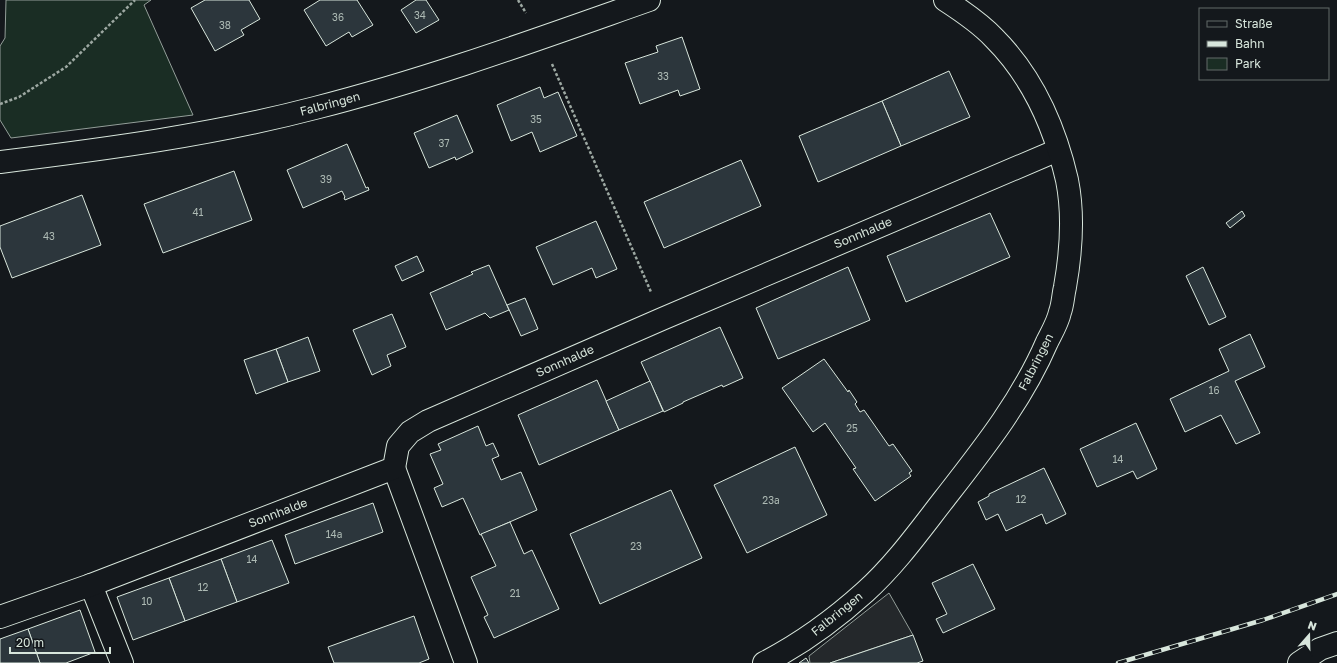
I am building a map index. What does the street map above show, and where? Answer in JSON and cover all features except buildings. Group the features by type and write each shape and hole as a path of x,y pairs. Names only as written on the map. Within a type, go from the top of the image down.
{"street":[{"name":"Falbringen","path":"0,162 118,148 219,130 314,109 431,76 648,0"},
{"name":"Falbringen","path":"764,663 819,631 886,572 983,450 1025,387 1060,313 1068,268 1070,209 1067,181 1058,150 1036,94 1024,74 994,37 974,20 945,0"},
{"name":"Sonnhalde","path":"0,616 91,585 394,468 398,446 410,432 428,421 662,319 1058,150"},
{"path":"394,468 466,663"},
{"path":"91,585 122,663"},
{"path":"1299,663 1320,649 1337,643"}],"path":[{"path":"0,104 19,97 66,67 135,0"},
{"path":"518,0 529,18"},
{"path":"553,67 662,319"}],"green space":[{"path":"6,0 151,0 144,5 193,115 11,138 0,120 0,46 5,38"}],"shaded area":[{"path":"889,593 913,635 830,663 810,663 809,656"}],"railway":[{"path":"1118,663 1263,620 1337,594"}]}
